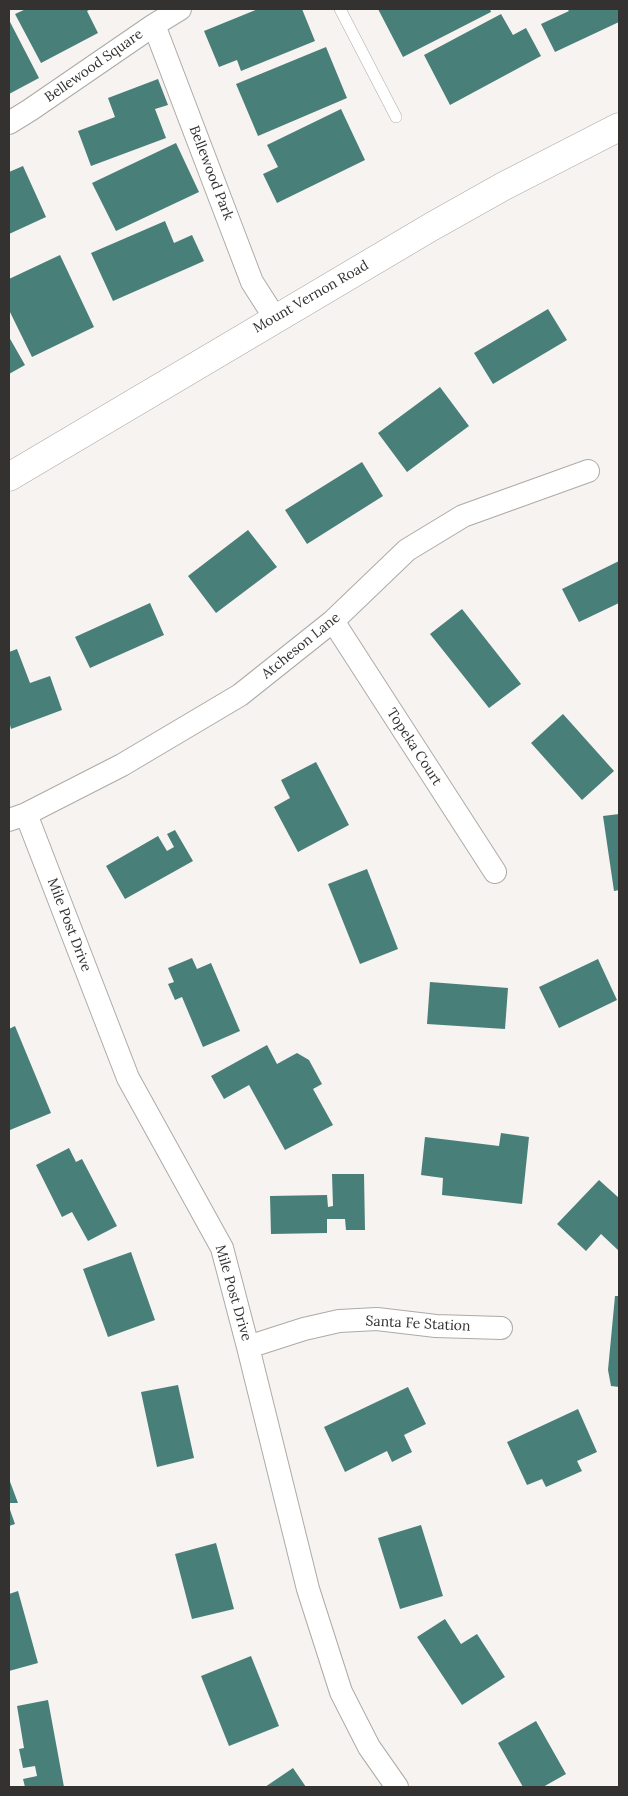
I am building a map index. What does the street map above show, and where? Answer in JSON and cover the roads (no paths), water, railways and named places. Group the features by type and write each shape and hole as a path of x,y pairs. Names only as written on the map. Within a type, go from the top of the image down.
{"street":[{"name":"Bellewood Square","path":"9,123 154,24 180,9"},
{"name":"Bellewood Park","path":"154,24 252,282 275,318"},
{"name":"Mount Vernon Road","path":"9,477 275,318 504,186 619,127"},
{"name":"Atcheson Lane","path":"17,817 122,765 240,695 333,621 407,550 463,516 588,471"},
{"name":"Topeka Court","path":"333,621 495,872"},
{"name":"Mile Post Drive","path":"17,817 128,1078 222,1248 308,1589 341,1692 369,1747 397,1787"},
{"name":"Santa Fe Station","path":"248,1347 304,1329 339,1321 376,1319 436,1326 501,1328"}],"lane":[{"path":"340,9 396,117"}]}
